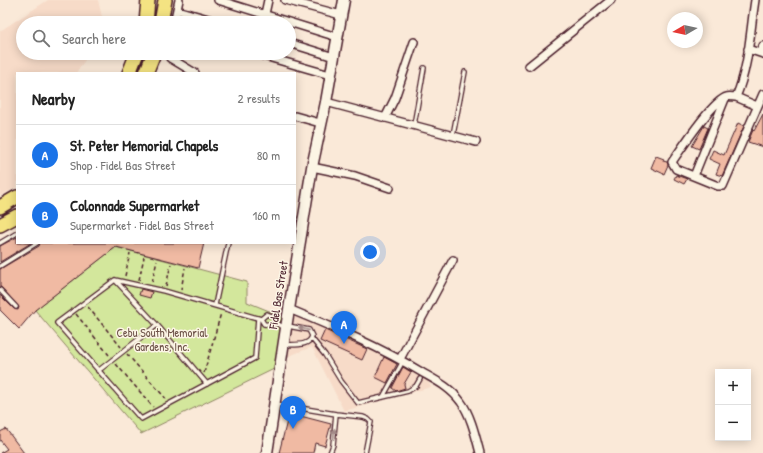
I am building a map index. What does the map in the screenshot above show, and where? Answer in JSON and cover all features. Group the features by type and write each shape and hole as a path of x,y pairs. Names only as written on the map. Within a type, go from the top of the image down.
{"highway":[{"path":"147,16 148,0"},
{"path":"162,16 165,0"},
{"path":"129,72 134,60"},
{"path":"146,72 151,60"},
{"path":"0,207 16,198"},
{"path":"0,226 16,217"}],"street":[{"path":"176,16 179,0"},
{"path":"218,0 268,16"},
{"path":"265,15 268,0"},
{"path":"285,0 341,15"},
{"name":"Fidel Bas Street","path":"267,453 283,345 283,326 289,309 312,167 320,123 326,102 344,0"},
{"path":"529,66 611,0"},
{"path":"736,97 742,84 755,0"},
{"path":"177,10 198,16"},
{"path":"296,24 337,37"},
{"path":"385,118 396,94 414,42"},
{"path":"296,45 334,57"},
{"path":"748,49 762,51"},
{"path":"173,60 193,72"},
{"path":"279,60 330,75"},
{"path":"757,106 736,97 726,97 715,106 695,129 672,162 676,169 718,186 723,186 763,94"},
{"path":"694,176 726,97"},
{"path":"326,102 476,142"},
{"path":"296,116 320,123"},
{"path":"312,167 355,176 390,188"},
{"path":"402,360 453,260"},
{"path":"289,309 370,343 402,360 450,390 462,403 475,432 480,453"}],"lane":[{"path":"414,125 424,68"},
{"path":"452,135 465,72"},
{"path":"0,243 16,234"},
{"path":"0,266 35,244"},
{"path":"215,305 228,244"},
{"path":"259,318 255,358 141,419 57,323 115,280 164,291 215,305 259,318 264,324 309,330 312,334 312,339 325,355 341,381 358,403 408,391 416,386 420,379"},
{"path":"115,280 207,384"},
{"path":"0,290 16,307"},
{"path":"259,318 267,314 274,317 283,326"},
{"path":"98,371 157,326"},
{"path":"283,345 305,344 312,339"},
{"path":"384,397 402,360"},
{"path":"275,404 368,419 371,422 365,453"},
{"path":"330,453 333,445 336,414"}],"path":[{"path":"124,282 130,253"},
{"path":"137,286 144,257"},
{"path":"150,288 157,260"},
{"path":"164,291 171,264"},
{"path":"179,295 185,268"},
{"path":"202,378 221,311 215,305"}],"shaded area":[{"path":"48,0 98,0 102,16 23,16"},
{"path":"16,21 16,60 85,60 77,72 16,72 16,188 0,196 0,31"},
{"path":"293,313 357,341 426,378 431,387 344,411 312,347 286,357"}],"green space":[{"name":"Cebu South Memorial Gardens, Inc.","path":"116,247 247,282 247,302 284,317 276,368 141,434 35,310"}],"building":[{"path":"763,114 763,147 748,142 753,130 754,131"},
{"path":"738,123 744,126 722,176 716,174 720,164 709,159 713,150 724,155"},
{"path":"704,126 708,128 699,149 692,146"},
{"path":"656,156 667,162 668,165 664,174 651,168"},
{"path":"676,175 687,179 684,184 674,179"},
{"path":"16,238 16,244 29,244 0,262 0,246"},
{"path":"40,244 204,244 198,268 116,247 35,310 19,329 0,310 0,295 14,309 18,310 19,307 0,287 0,269 39,246"},
{"path":"141,289 152,292 150,298 139,295"},
{"path":"325,330 367,349 362,360 320,341"},
{"path":"384,357 397,364 387,383 375,377"},
{"path":"403,367 411,372 404,384 405,388 396,391 392,388"},
{"path":"289,413 331,424 325,446 315,443 313,453 279,453"},
{"path":"6,429 24,453 0,453 7,449 0,440 0,432"}],"place":[{"name":"St. Peter Memorial Chapels","path":"344,344"},
{"name":"Colonnade Supermarket","path":"293,429"}]}
